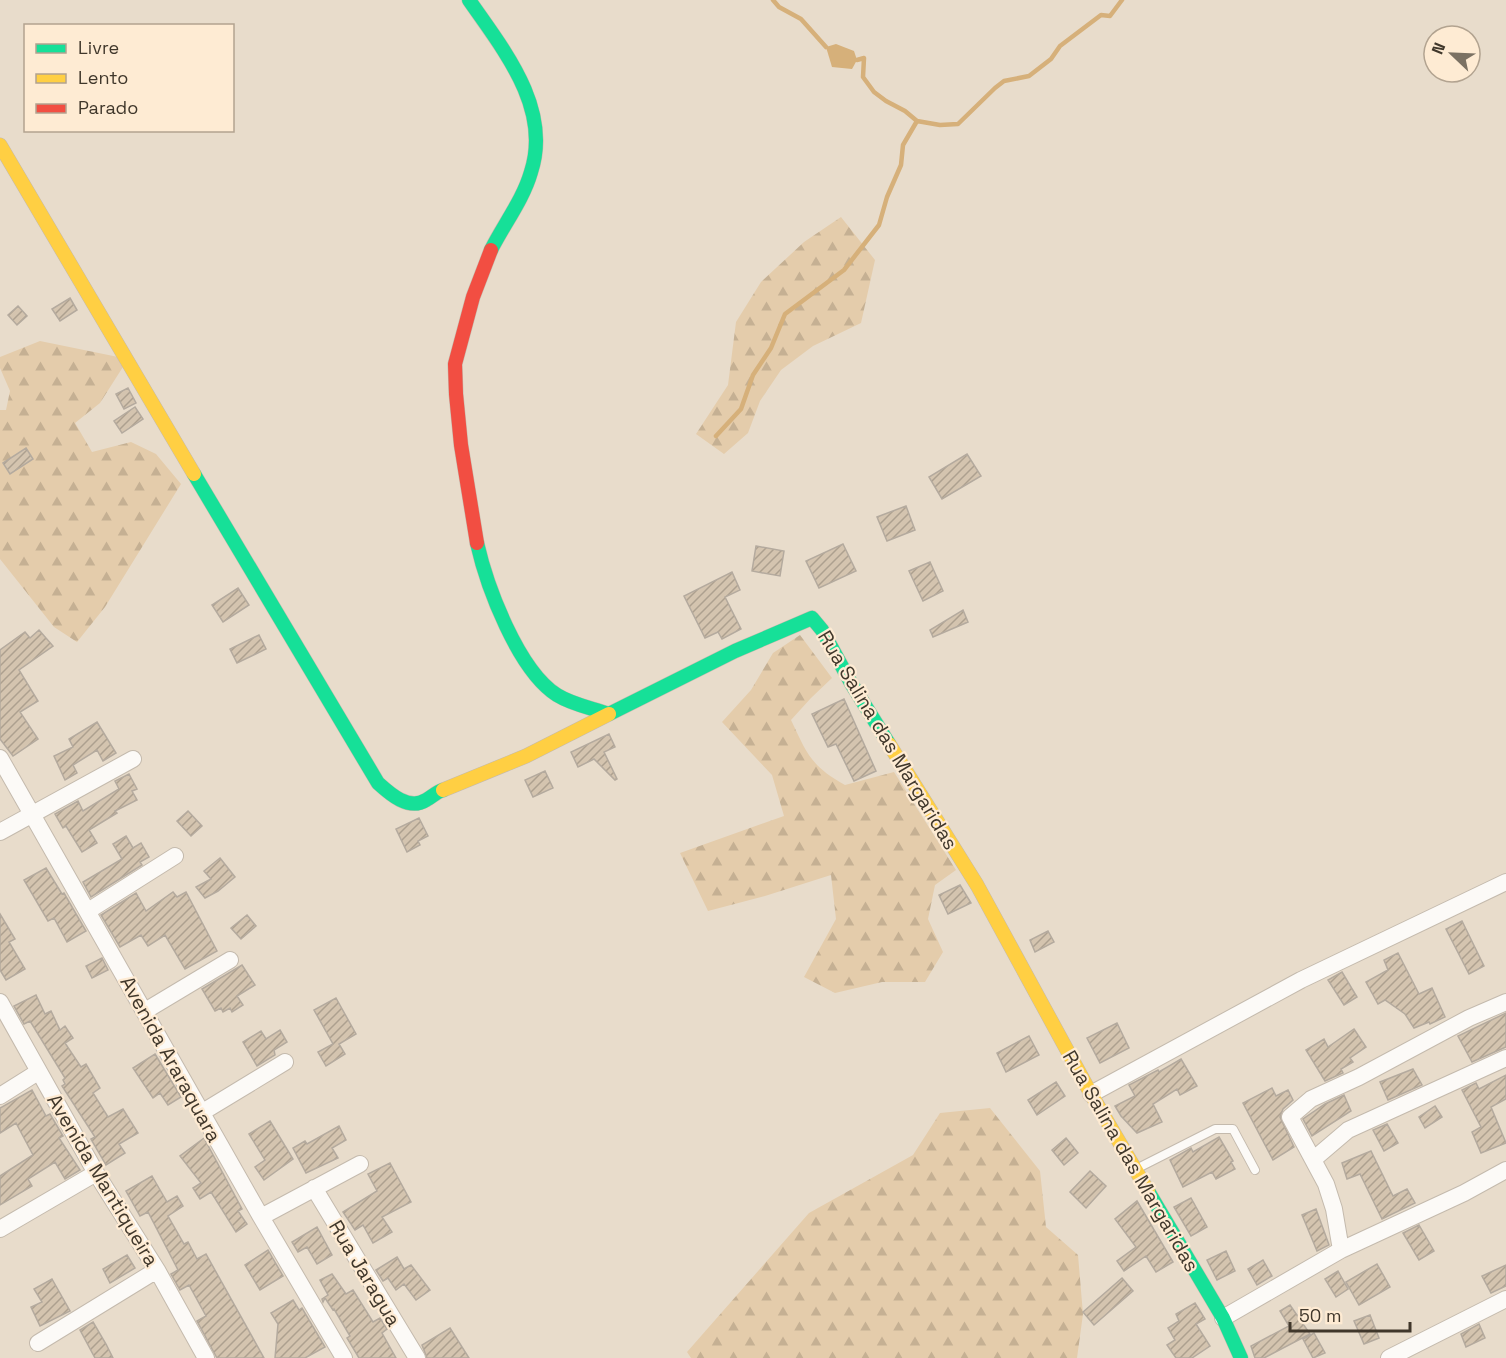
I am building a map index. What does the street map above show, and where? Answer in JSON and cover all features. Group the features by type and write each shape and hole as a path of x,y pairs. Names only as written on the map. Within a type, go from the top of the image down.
{"street":[{"path":"469,0 514,67 532,108 537,142 534,162 518,204 486,257 455,361 456,400 465,478 477,547 489,588 510,639 536,675 556,696 570,703 609,714"},
{"path":"0,145 55,234 314,679 378,783 387,792 396,799 415,803 424,802 437,792 526,756 609,714"},
{"name":"Rua Salina das Margaridas","path":"609,714 746,647 812,618 822,630 851,683 977,885 1091,1094 1223,1318 1241,1358"},
{"name":"Avenida Araraquara","path":"0,758 201,1113 344,1358"},
{"path":"0,832 133,759"},
{"path":"88,911 175,856"},
{"path":"1091,1094 1301,980 1506,882"},
{"path":"145,1011 230,960"},
{"name":"Avenida Mantiqueira","path":"0,1002 96,1173 157,1270 206,1358"},
{"path":"1341,1250 1334,1209 1326,1185 1290,1117 1311,1099 1359,1077 1469,1018 1506,1002"},
{"path":"1314,1159 1348,1130 1506,1058"},
{"path":"201,1113 285,1062"},
{"path":"0,1096 38,1072"},
{"path":"261,1217 360,1164"},
{"path":"1223,1318 1341,1250 1464,1193 1506,1170"},
{"path":"0,1229 96,1173"},
{"name":"Rua Jaragua","path":"314,1188 417,1358"},
{"path":"38,1343 157,1270"},
{"path":"1389,1358 1506,1299"}],"lane":[{"path":"1135,1169 1215,1129 1233,1129 1255,1170"}],"green space":[{"path":"841,217 875,260 861,323 813,346 781,370 760,401 748,433 724,454 696,434 728,385 736,322 761,282 804,242"},
{"path":"40,341 128,359 100,403 75,423 92,452 131,442 156,454 181,484 105,607 77,642 54,627 0,559 0,410 6,410 10,391 0,368 0,357"},
{"path":"800,635 832,678 791,720 811,758 824,772 845,785 894,772 956,870 935,885 928,919 943,952 925,982 882,982 835,993 804,977 836,919 831,875 708,911 680,853 784,816 772,775 722,722 751,690 773,653"},
{"path":"990,1108 1040,1171 1046,1227 1078,1255 1083,1314 1077,1358 691,1358 687,1352 809,1213 913,1155 940,1113"}],"shaded area":[{"path":"836,44 854,51 857,60 852,69 832,67 826,47"}],"building":[{"path":"70,298 77,310 60,321 52,309"},
{"path":"18,306 27,316 17,325 8,315"},
{"path":"128,388 136,403 124,409 116,394"},
{"path":"135,407 143,419 122,433 114,421"},
{"path":"26,448 33,459 10,474 3,463"},
{"path":"967,454 981,476 942,499 929,477"},
{"path":"906,506 915,530 887,541 877,517"},
{"path":"843,544 856,571 819,588 806,561"},
{"path":"756,546 784,551 780,576 752,571"},
{"path":"930,562 943,591 923,601 909,571"},
{"path":"732,572 740,590 725,597 741,629 722,639 718,632 705,638 684,596"},
{"path":"238,588 249,605 223,622 212,605"},
{"path":"963,610 968,622 933,637 930,630"},
{"path":"39,630 53,646 19,670 38,701 20,712 38,739 13,756 0,739 0,650 25,632 30,638"},
{"path":"259,635 266,649 237,663 230,649"},
{"path":"844,699 876,771 854,781 836,744 828,747 812,714"},
{"path":"97,722 116,753 103,761 97,750 73,765 77,773 65,780 54,756 73,747 69,739"},
{"path":"609,734 615,747 604,752 617,779 615,780 594,759 578,767 571,752"},
{"path":"545,771 553,788 533,797 525,780"},
{"path":"129,774 137,789 132,791 137,800 115,811 117,813 89,830 97,843 82,852 66,826 63,828 55,814 78,801 83,811 119,789 115,781"},
{"path":"188,811 202,826 191,836 177,821"},
{"path":"419,818 428,836 418,841 420,845 407,852 396,829"},
{"path":"126,836 133,848 141,843 149,857 140,862 142,865 91,897 83,882 122,859 113,844"},
{"path":"220,858 235,877 205,898 196,887 211,879 204,871"},
{"path":"46,868 86,931 67,942 54,918 48,921 24,880"},
{"path":"960,885 971,903 948,914 939,895"},
{"path":"173,892 177,897 186,892 217,951 185,969 165,935 148,946 141,935 120,947 101,915 136,893 146,911"},
{"path":"0,914 15,939 9,942 25,969 6,980 0,970"},
{"path":"247,915 256,926 241,939 231,928"},
{"path":"1462,921 1484,966 1469,974 1446,929"},
{"path":"1048,931 1054,942 1035,952 1030,940"},
{"path":"1398,953 1419,994 1432,988 1445,1017 1414,1028 1405,1014 1385,1000 1378,1004 1366,982 1388,970 1384,960"},
{"path":"102,958 108,970 92,978 86,966"},
{"path":"242,965 255,985 237,996 243,1005 232,1012 230,1008 223,1012 221,1008 215,1011 202,989"},
{"path":"1342,972 1357,997 1344,1005 1328,980"},
{"path":"36,995 45,1014 51,1011 60,1030 65,1026 73,1038 65,1043 81,1067 86,1064 100,1088 93,1093 108,1117 123,1109 138,1133 119,1144 125,1153 106,1165 91,1139 95,1137 62,1086 65,1084 63,1080 65,1078 30,1021 24,1024 14,1006"},
{"path":"336,998 356,1034 339,1044 345,1054 326,1066 318,1052 333,1044 314,1010"},
{"path":"1506,1013 1506,1047 1472,1062 1458,1036"},
{"path":"1117,1023 1129,1048 1100,1063 1087,1038"},
{"path":"1354,1029 1366,1047 1350,1058 1353,1062 1341,1069 1343,1073 1325,1081 1306,1050 1324,1039 1328,1047"},
{"path":"280,1030 287,1042 274,1050 275,1055 257,1066 243,1042 261,1031 266,1039"},
{"path":"1029,1036 1039,1055 1006,1072 997,1053"},
{"path":"155,1054 181,1097 168,1105 160,1093 153,1098 133,1068"},
{"path":"1181,1059 1197,1086 1180,1095 1177,1089 1153,1104 1162,1122 1137,1133 1115,1106 1135,1096 1129,1085"},
{"path":"1413,1069 1422,1085 1388,1100 1380,1082"},
{"path":"1506,1075 1506,1099 1491,1107 1506,1143 1481,1153 1472,1132 1481,1127 1462,1090 1476,1083 1479,1089"},
{"path":"1056,1082 1065,1096 1037,1115 1028,1100"},
{"path":"1272,1088 1276,1096 1288,1090 1293,1100 1283,1109 1280,1117 1294,1147 1273,1160 1243,1103"},
{"path":"32,1090 46,1116 50,1114 63,1136 59,1138 80,1170 65,1179 55,1162 28,1179 32,1186 0,1205 0,1176 33,1155 16,1123 0,1133 0,1108"},
{"path":"1344,1095 1351,1111 1312,1136 1303,1119 1325,1104"},
{"path":"1435,1106 1442,1117 1425,1128 1419,1117"},
{"path":"270,1121 293,1159 264,1180 255,1167 265,1160 249,1134"},
{"path":"1387,1124 1398,1143 1384,1151 1373,1130"},
{"path":"339,1126 346,1140 332,1148 338,1158 306,1173 293,1148 305,1141 307,1144"},
{"path":"1219,1137 1235,1169 1216,1179 1212,1172 1183,1187 1170,1160 1191,1148 1193,1152"},
{"path":"204,1138 242,1209 238,1211 247,1224 236,1232 211,1192 200,1199 193,1188 201,1183 180,1156"},
{"path":"1066,1138 1078,1153 1064,1165 1052,1150"},
{"path":"1371,1151 1393,1196 1407,1189 1415,1203 1382,1219 1360,1174 1347,1179 1342,1163"},
{"path":"390,1163 411,1202 382,1217 392,1232 373,1243 363,1225 355,1230 343,1212 377,1191 368,1174"},
{"path":"1090,1171 1106,1186 1086,1208 1070,1192"},
{"path":"152,1176 167,1202 177,1196 183,1206 168,1216 184,1244 188,1242 197,1259 206,1254 264,1358 217,1358 197,1321 206,1316 189,1285 180,1290 171,1274 178,1270 148,1212 140,1216 126,1191"},
{"path":"1191,1198 1207,1227 1191,1236 1174,1207"},
{"path":"1137,1201 1173,1262 1156,1272 1146,1256 1124,1271 1117,1261 1136,1247 1115,1219"},
{"path":"1316,1209 1329,1245 1317,1251 1302,1215"},
{"path":"1419,1225 1434,1251 1419,1260 1403,1233"},
{"path":"317,1227 332,1255 317,1264 307,1247 298,1252 292,1242"},
{"path":"268,1250 283,1276 260,1290 245,1265"},
{"path":"1226,1251 1235,1271 1217,1280 1207,1260"},
{"path":"127,1255 135,1268 110,1283 103,1269"},
{"path":"397,1257 404,1269 411,1265 430,1290 416,1300 404,1284 396,1290 388,1278 383,1281 376,1270"},
{"path":"1263,1260 1272,1276 1257,1285 1248,1269"},
{"path":"1377,1264 1390,1287 1359,1305 1346,1282"},
{"path":"1506,1265 1506,1286 1491,1293 1482,1276"},
{"path":"1338,1271 1348,1289 1336,1297 1325,1279"},
{"path":"332,1274 346,1294 353,1290 373,1322 380,1318 387,1329 382,1333 396,1358 359,1358 347,1338 350,1336 334,1309 325,1298 323,1302 322,1299 328,1295 320,1280"},
{"path":"1122,1278 1133,1291 1094,1325 1083,1312"},
{"path":"52,1279 70,1311 40,1326 31,1307 42,1302 34,1289"},
{"path":"293,1300 299,1310 302,1308 325,1347 305,1358 275,1358 278,1324 271,1313"},
{"path":"1195,1303 1205,1319 1196,1324 1210,1346 1192,1358 1176,1358 1167,1345 1175,1340 1168,1328 1179,1321 1176,1314"},
{"path":"1290,1305 1310,1334 1264,1358 1255,1358 1251,1346 1289,1326 1280,1311"},
{"path":"1370,1315 1379,1338 1364,1344 1354,1321"},
{"path":"93,1322 113,1358 95,1358 80,1330"},
{"path":"1479,1324 1485,1338 1466,1347 1461,1334"},
{"path":"450,1328 469,1358 427,1358 422,1345"},
{"path":"1314,1333 1325,1353 1313,1358 1303,1339"}],"waterway":[{"path":"773,0 779,7 801,19 826,47"},
{"path":"857,60 864,58 863,77 874,92 917,121 940,125 958,124 1004,81 1029,76 1051,59 1060,46 1101,15 1110,16 1122,0"},
{"path":"716,436 741,409 753,375 771,348 785,314 844,270 879,225 887,197 901,165 903,145 917,121"}],"traffic: fast":[{"path":"469,0 521,80 530,102 535,125 536,148 528,182 491,250"},
{"path":"194,474 378,783 400,800 413,804 420,803 443,790"},
{"path":"477,543 496,604 517,648 543,683 563,698 609,714 735,651 812,618 822,630 851,683 889,744"},
{"path":"1148,1191 1223,1318 1241,1358"}],"traffic: slow":[{"path":"0,145 194,474"},
{"path":"443,790 526,756 609,714"},
{"path":"889,744 977,885 1091,1094 1148,1191"}],"traffic: jam":[{"path":"477,543 461,445 455,364 473,297 491,250"}]}
